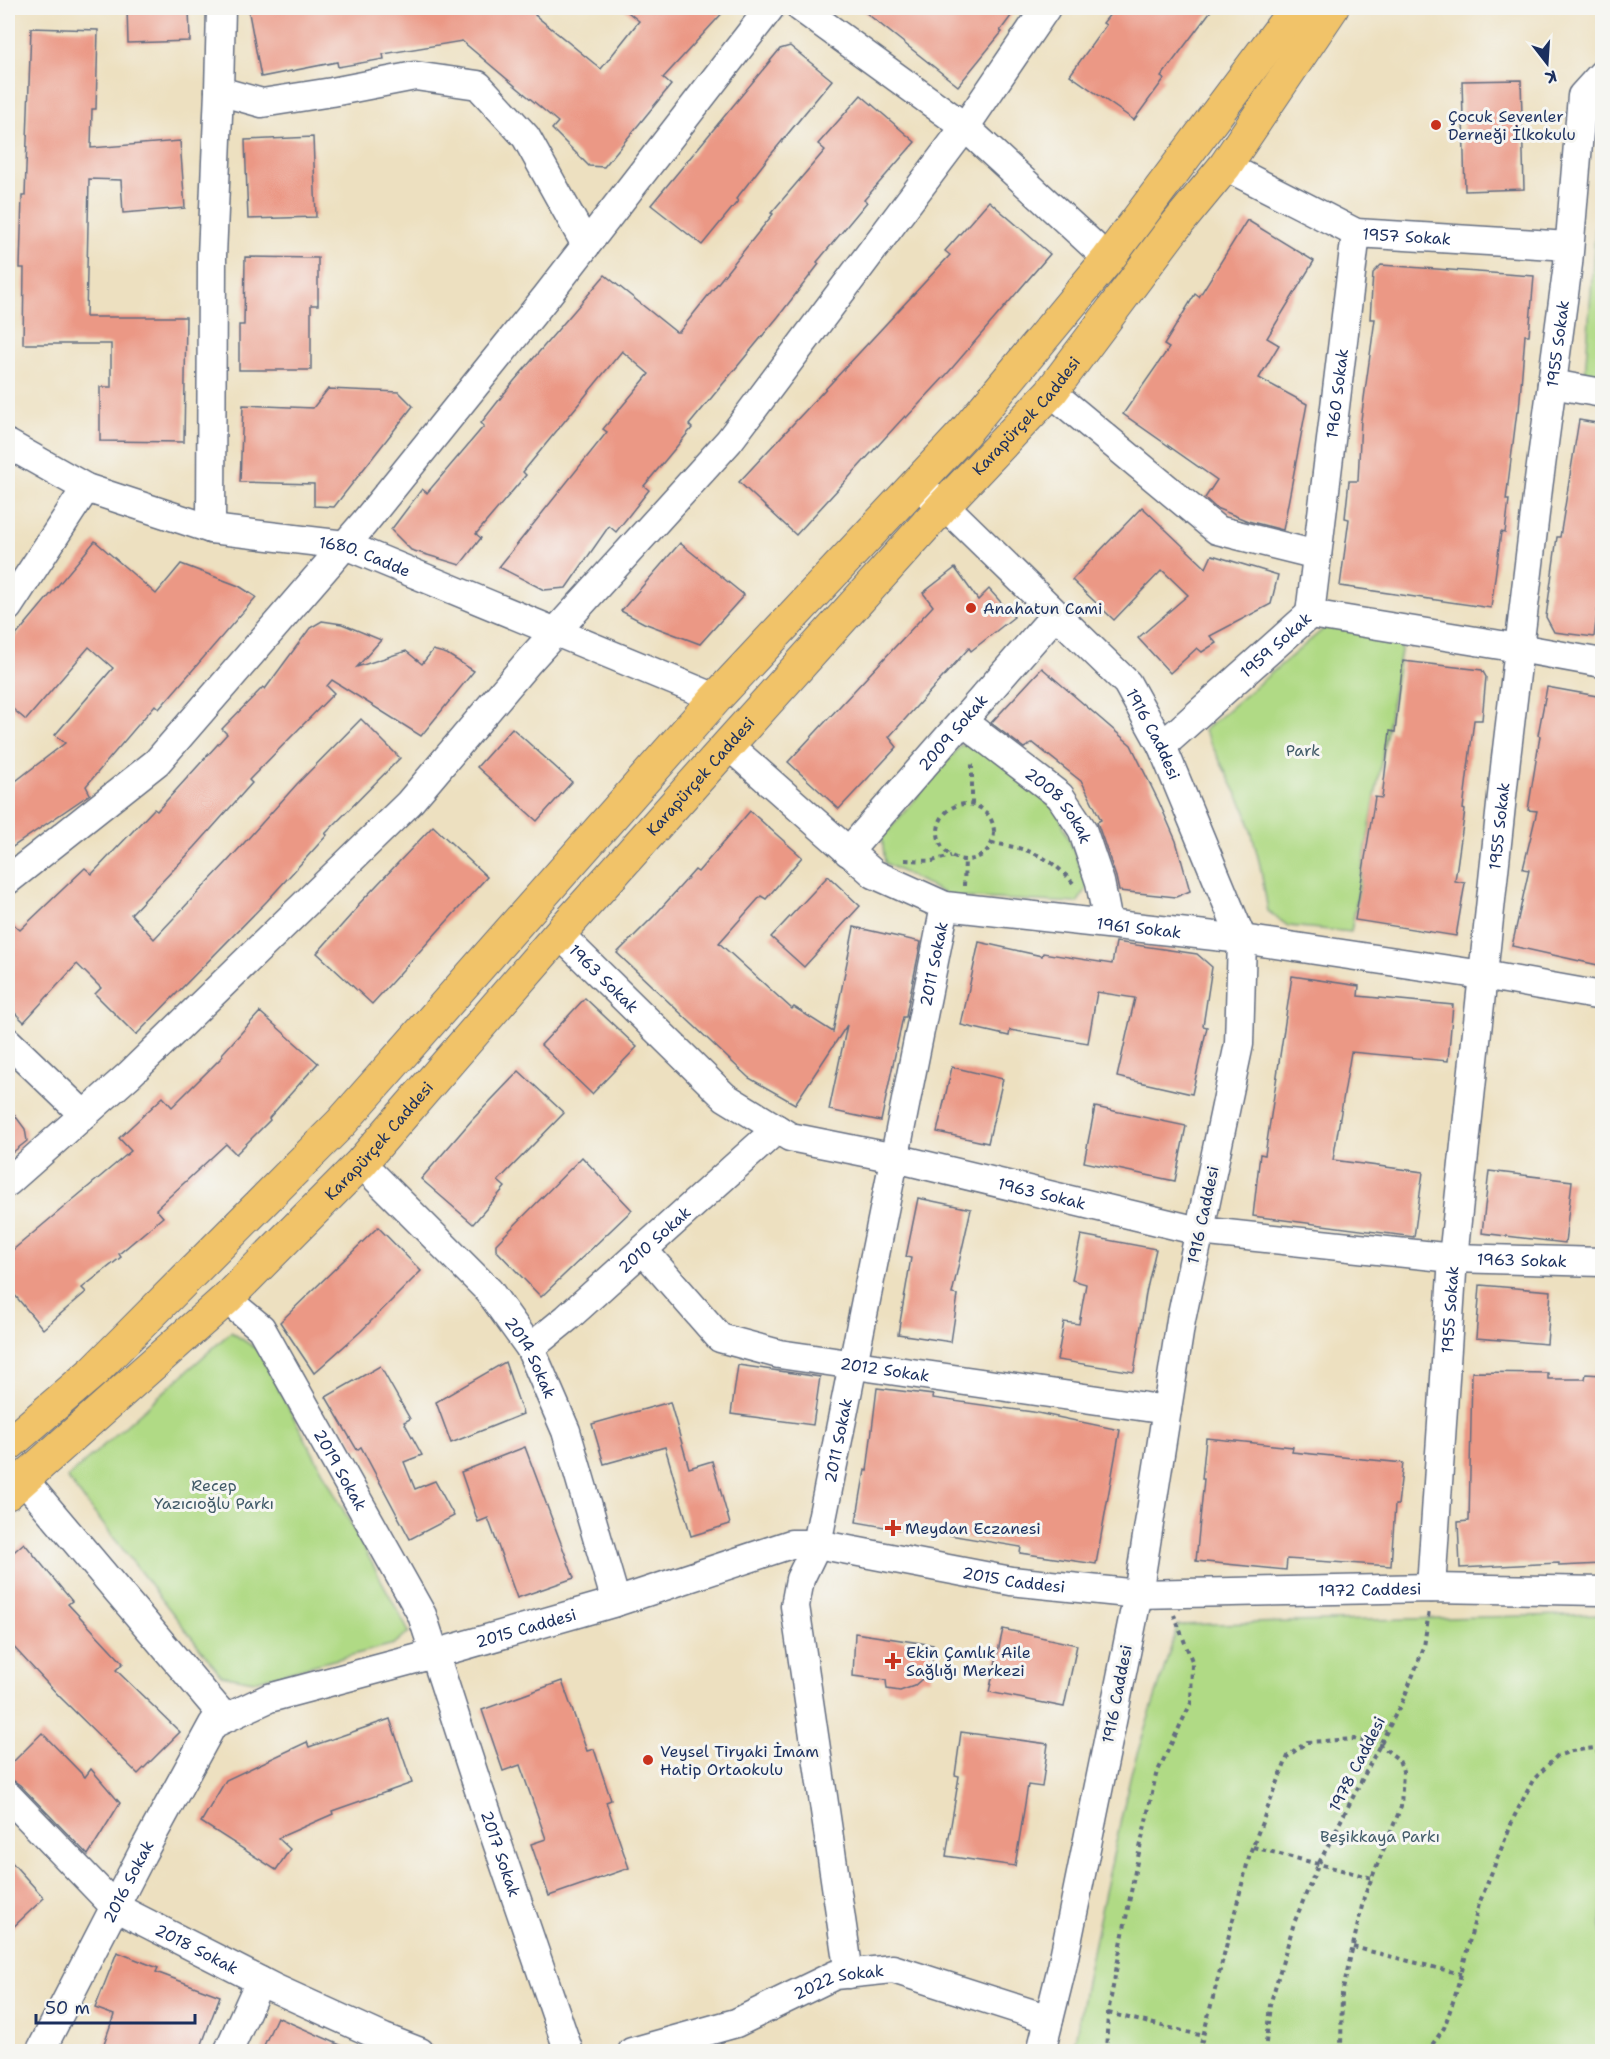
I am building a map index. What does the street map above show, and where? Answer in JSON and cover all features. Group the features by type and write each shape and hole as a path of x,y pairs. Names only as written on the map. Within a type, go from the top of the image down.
{"main road":[{"path":"8,1445 94,1371 341,1123 716,698 964,433 1108,259 1296,8"},
{"name":"Karapürçek Caddesi","path":"15,1486 226,1299 361,1163 559,934 728,745 944,505 1051,392 1173,229 1225,166 1332,8"},
{"path":"1283,81 1348,8"}],"street":[{"path":"211,529 212,256 221,8"},
{"path":"8,880 157,762 345,545 586,245 770,8"},
{"path":"801,8 965,127 1108,259"},
{"path":"8,1182 129,1075 409,803 556,632 729,441 965,127 1046,8"},
{"name":"1955 Sokak","path":"1431,1588 1453,1258 1519,648 1569,246 1582,96 1602,74"},
{"path":"219,91 262,103 415,76 478,85 526,137 586,245"},
{"name":"1957 Sokak","path":"1225,166 1356,233 1569,246"},
{"name":"1960 Sokak","path":"1310,614 1356,233"},
{"path":"1552,384 1602,393"},
{"path":"1051,392 1217,530 1317,555"},
{"name":"1680. Cadde","path":"8,444 86,488 211,529 345,545 716,698"},
{"name":"1916 Caddesi","path":"915,485 944,505 1127,683 1162,746 1242,939 1239,1044 1181,1320 1138,1594 1062,1967 1041,2052"},
{"path":"8,608 86,488"},
{"name":"2009 Sokak","path":"848,852 968,726 1056,614"},
{"name":"1959 Sokak","path":"1162,746 1310,614 1602,663"},
{"name":"2008 Sokak","path":"968,726 1060,796 1082,829 1100,882 1108,923"},
{"name":"1961 Sokak","path":"728,745 874,874 945,906 1242,939 1483,975 1602,996"},
{"name":"2011 Sokak","path":"849,1974 795,1606 800,1579 817,1544 945,906"},
{"name":"1963 Sokak","path":"559,934 725,1097 790,1137 895,1158 1199,1231 1453,1258 1602,1262"},
{"path":"8,1042 84,1115"},
{"name":"2010 Sokak","path":"530,1348 567,1318 777,1129"},
{"name":"2014 Sokak","path":"361,1163 489,1291 530,1348 566,1431 616,1602"},
{"name":"2012 Sokak","path":"643,1250 720,1338 779,1354 854,1363 1167,1410"},
{"name":"2019 Sokak","path":"226,1299 261,1328 422,1615 434,1654"},
{"path":"15,1486 225,1719"},
{"name":"2015 Caddesi","path":"225,1719 269,1698 616,1602 791,1544 817,1544 1011,1581 1138,1594"},
{"name":"1972 Caddesi","path":"1138,1594 1431,1588 1602,1591"},
{"name":"2017 Sokak","path":"434,1654 569,2052"},
{"name":"2016 Sokak","path":"40,2052 213,1724 225,1719"},
{"name":"2018 Sokak","path":"8,1796 115,1907 260,1981 384,2038 420,2052"},
{"name":"2022 Sokak","path":"632,2052 736,2023 835,1975 893,1969 1049,2019"},
{"path":"228,2052 260,1981"}],"path":[{"path":"968,726 972,805"},
{"path":"957,805 972,805 983,810 990,817 994,834 986,851 970,860 952,856 940,843 938,834 942,816 949,809 957,805"},
{"path":"991,843 1011,846 1043,856 1059,867 1075,885"},
{"name":"1978 Caddesi","path":"1265,2052 1270,2005 1294,1923 1318,1865 1404,1698 1424,1647 1431,1588"},
{"path":"1106,2052 1108,2013 1156,1774 1191,1703 1192,1661 1166,1593"},
{"path":"1199,2052 1253,1847 1288,1756 1307,1742 1355,1739 1380,1745 1399,1760 1403,1772 1401,1807 1364,1897 1342,1994 1341,2047 1344,2052"},
{"path":"1427,2052 1444,2028 1479,1904 1514,1816 1533,1780 1557,1756 1594,1748 1602,1756"},
{"path":"1253,1847 1372,1878"},
{"path":"1353,1947 1461,1974"},
{"path":"1108,2013 1204,2036"}],"green space":[{"path":"1602,132 1602,380 1585,377"},
{"name":"Park","path":"1327,626 1403,640 1351,932 1288,926 1268,911 1260,865 1246,812 1204,730"},
{"path":"961,745 983,746 1058,812 1088,887 1077,903 951,897 885,863 882,838"},
{"name":"Recep Yazıcıoğlu Parkı","path":"231,1332 257,1349 409,1632 394,1644 254,1681 221,1675 67,1478"},
{"name":"Beşikkaya Parkı","path":"1602,1614 1602,2051 1073,2051 1131,1773 1178,1625"}],"building":[{"path":"127,8 189,8 190,41 128,43"},
{"path":"248,8 540,8 535,15 601,69 639,21 623,8 727,8 663,78 671,85 604,167 589,166 552,129 558,122 462,41 383,54 384,59 338,67 337,62 261,77"},
{"path":"860,8 1017,8 1000,31 1002,32 958,86"},
{"path":"1115,8 1213,8 1161,77 1164,79 1134,120 1070,75 1106,25 1103,23"},
{"path":"31,28 98,30 96,109 92,109 91,148 180,141 185,208 123,213 121,180 89,179 86,317 186,317 184,442 100,441 100,387 111,387 111,344 23,344 24,268 20,268"},
{"path":"790,46 832,80 768,158 736,199 738,201 702,245 651,205 780,49"},
{"path":"1521,80 1524,189 1465,191 1462,81"},
{"path":"861,95 915,142 864,200 867,202 817,262 819,264 778,317 689,425 692,428 644,486 649,490 616,532 609,526 566,588 544,590 499,567 607,432 603,429 649,374 622,351 523,472 526,475 476,534 481,538 460,565 411,550 391,530 422,489 427,493 484,426 481,423 514,381 605,275 676,332 679,332 773,214 771,213 825,150 818,144"},
{"path":"313,137 316,217 248,219 245,140"},
{"path":"989,201 1050,254 947,374 906,418 905,416 796,535 739,482 950,255 945,251"},
{"path":"1247,220 1314,261 1267,338 1279,345 1259,378 1307,404 1283,530 1248,521 1216,508 1205,498 1217,480 1123,414 1169,348 1164,345 1195,294 1199,297"},
{"path":"245,257 318,258 318,305 311,305 311,370 239,370 239,325 244,325"},
{"path":"1381,265 1534,276 1529,335 1525,335 1519,411 1517,411 1506,500 1509,500 1505,533 1501,532 1491,608 1340,586 1349,519 1345,518 1349,481 1358,481 1361,420 1375,319 1370,319 1373,273"},
{"path":"328,389 399,392 413,406 334,507 314,506 314,484 240,482 243,405 313,408"},
{"path":"1579,420 1602,424 1602,576 1594,637 1554,632 1546,617 1557,537 1560,537"},
{"path":"1142,507 1206,568 1212,555 1278,575 1271,604 1210,636 1216,643 1202,652 1197,648 1170,673 1138,638 1188,595 1162,570 1114,620 1072,580"},
{"path":"95,541 156,594 181,564 239,586 256,597 159,709 155,705 86,786 90,794 8,850 8,787 65,743 55,735 113,668 89,647 26,720 8,705 8,645"},
{"path":"680,543 744,595 700,644 644,623 621,611"},
{"path":"955,568 978,600 989,589 1014,617 971,651 969,648 889,737 897,747 839,809 788,762 933,606 923,593"},
{"path":"322,621 342,624 381,640 357,667 406,651 422,664 433,650 447,654 474,671 421,736 332,680 327,686 334,693 249,780 252,783 131,914 154,939 297,784 361,719 400,758 325,834 327,835 267,901 136,1035 95,994 101,988 77,964 24,1022 8,1006 8,919 20,930 85,868 92,874 154,809 157,811 227,734 222,729 263,687 265,689 310,628"},
{"path":"1403,661 1482,670 1486,677 1482,720 1474,720 1463,809 1465,810 1455,881 1465,883 1456,936 1355,920 1375,797 1382,798 1390,731 1395,732"},
{"path":"1042,668 1131,745 1176,841 1190,891 1176,897 1119,891 1097,822 1101,820 1082,782 1033,743 1024,748 991,723"},
{"path":"1547,687 1602,697 1602,943 1598,965 1512,946 1529,870 1523,869 1537,811 1528,810"},
{"path":"512,728 572,782 537,821 477,767"},
{"path":"750,811 802,857 766,899 761,896 719,943 792,1009 794,1007 833,1032 854,927 921,942 881,1121 829,1110 847,1025 795,1104 749,1078 617,953 695,870 698,872"},
{"path":"433,826 487,877 372,1004 317,953 358,905"},
{"path":"828,876 860,906 804,967 771,937"},
{"path":"979,942 1042,956 1043,953 1112,964 1116,942 1197,954 1212,967 1203,1026 1207,1027 1192,1094 1117,1077 1135,998 1097,992 1088,1043 1010,1030 1009,1036 961,1025"},
{"path":"1292,976 1359,986 1358,996 1453,1005 1448,1061 1351,1052 1333,1160 1423,1172 1414,1237 1253,1216 1260,1154 1265,1155"},
{"path":"585,998 637,1047 592,1094 541,1045"},
{"path":"260,1012 318,1063 269,1118 270,1120 236,1154 226,1144 156,1209 163,1217 119,1254 121,1257 82,1288 86,1292 43,1329 8,1287 8,1254 131,1151 119,1138 163,1097 172,1107 223,1056 222,1054"},
{"path":"952,1067 1003,1079 988,1143 937,1132"},
{"path":"519,1071 564,1113 498,1181 505,1187 473,1224 421,1179 471,1121"},
{"path":"8,1106 25,1129 27,1141 8,1156"},
{"path":"1095,1107 1186,1126 1175,1181 1084,1162"},
{"path":"582,1157 632,1210 541,1297 496,1250 496,1244"},
{"path":"1489,1171 1572,1181 1565,1243 1482,1233"},
{"path":"918,1198 971,1209 952,1294 958,1295 951,1342 898,1334 911,1258 906,1257"},
{"path":"378,1227 421,1271 360,1332 314,1373 280,1322"},
{"path":"1081,1235 1156,1249 1146,1293 1134,1372 1057,1360 1064,1322 1079,1324 1086,1284 1072,1280"},
{"path":"1480,1285 1551,1291 1547,1344 1476,1338"},
{"path":"505,1362 523,1414 451,1443 436,1402"},
{"path":"738,1365 820,1377 813,1425 731,1414"},
{"path":"380,1366 410,1419 404,1422 422,1455 404,1462 415,1489 435,1481 454,1516 410,1539 361,1447 357,1450 326,1397"},
{"path":"1472,1372 1548,1373 1548,1379 1585,1379 1586,1374 1602,1375 1602,1564 1559,1566 1559,1563 1460,1568 1458,1522 1469,1521"},
{"path":"877,1388 1033,1412 1120,1430 1096,1564 1020,1553 1021,1547 856,1522 865,1470 867,1471"},
{"path":"670,1402 689,1468 712,1461 730,1524 691,1536 665,1447 604,1464 592,1424"},
{"path":"1206,1438 1293,1447 1292,1452 1403,1463 1398,1505 1395,1505 1391,1566 1287,1559 1286,1570 1196,1561"},
{"path":"525,1447 574,1578 517,1598 488,1518 478,1522 461,1472"},
{"path":"24,1543 72,1601 68,1604 123,1663 116,1670 180,1732 138,1774 60,1697 8,1641 8,1557"},
{"path":"1003,1629 1077,1645 1064,1707 989,1692"},
{"name":"Ekin Çamlık Aile Sağlığı Merkezi","path":"855,1633 933,1645 930,1679 922,1679 914,1686 900,1691 887,1689 886,1680 853,1676"},
{"path":"562,1681 587,1751 594,1749 611,1800 606,1802 629,1868 549,1896 531,1844 546,1839 520,1765 503,1771 482,1710"},
{"path":"390,1719 412,1783 332,1811 333,1814 278,1838 290,1849 276,1870 201,1822 226,1780 307,1742 309,1747"},
{"path":"961,1732 1048,1744 1042,1787 1028,1785 1015,1866 946,1856 959,1776 955,1775"},
{"path":"42,1733 85,1777 91,1769 120,1803 88,1855 20,1785 8,1777 8,1767"},
{"path":"8,1858 44,1898 8,1932"},
{"path":"117,1952 158,1968 156,1972 220,1996 199,2052 101,2052 114,2015 95,2008"},
{"path":"277,2017 356,2052 261,2052"}],"place":[{"name":"Çocuk Sevenler Derneği İlkokulu","path":"1436,125"},
{"name":"Anahatun Cami","path":"971,608"},
{"name":"Meydan Eczanesi","path":"893,1528"},
{"name":"Ekin Çamlık Aile Sağlığı Merkezi","path":"893,1661"},
{"name":"Veysel Tiryaki İmam Hatip Ortaokulu","path":"648,1760"}]}
